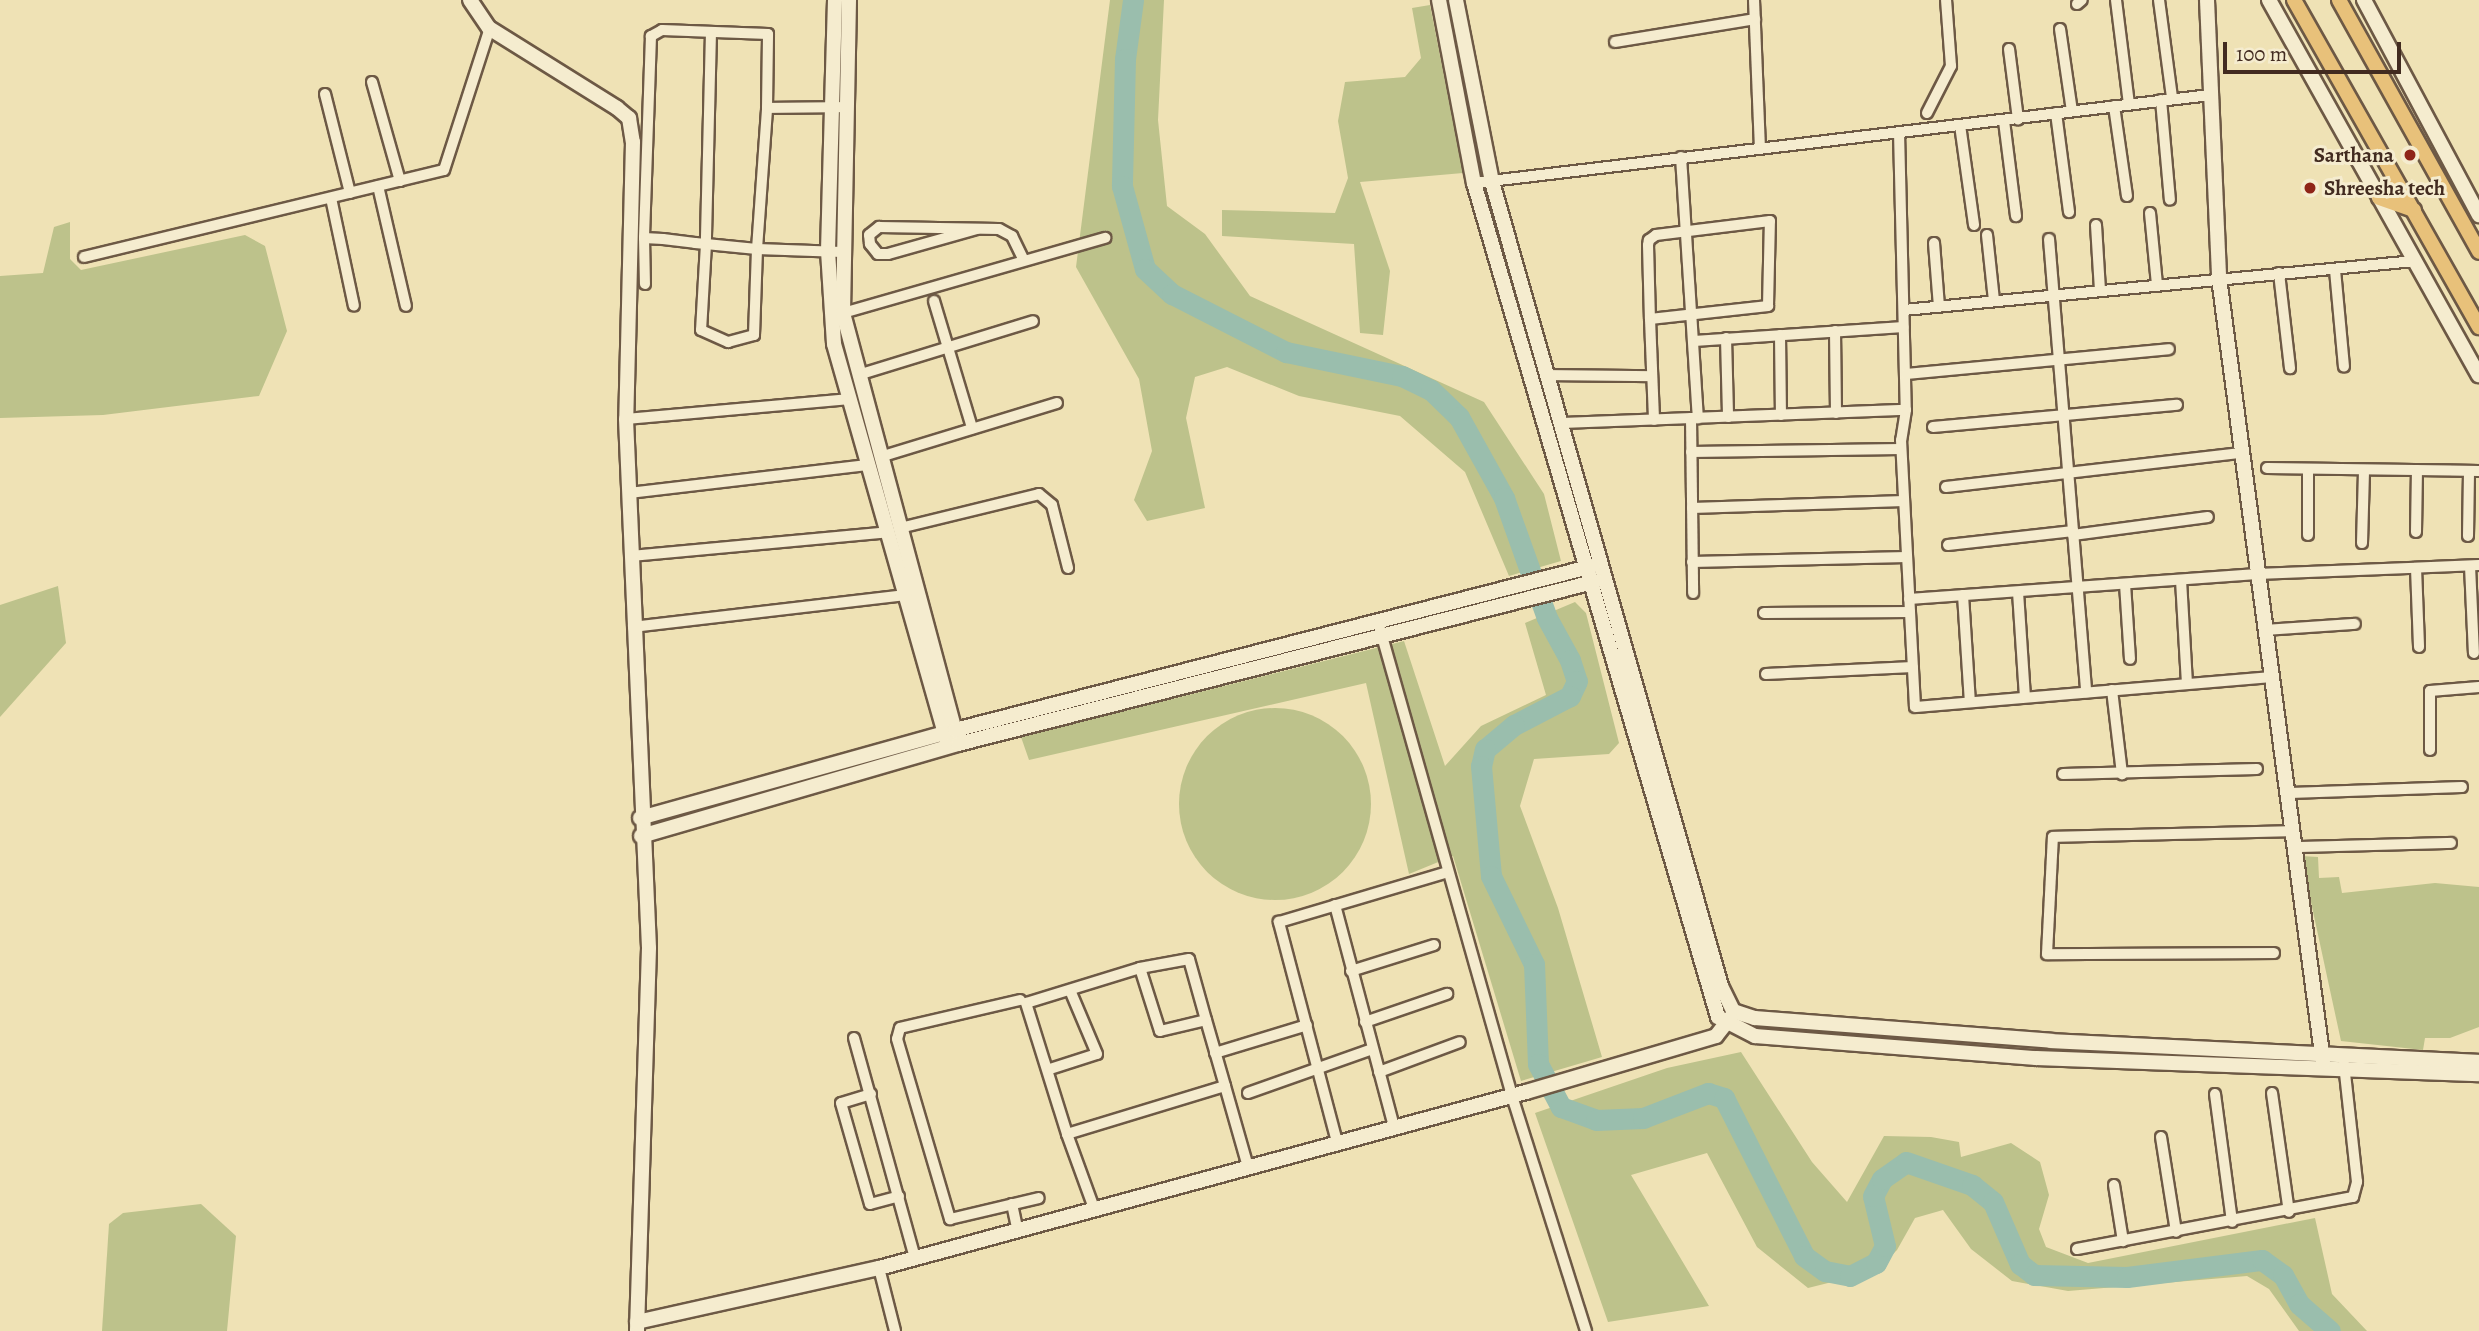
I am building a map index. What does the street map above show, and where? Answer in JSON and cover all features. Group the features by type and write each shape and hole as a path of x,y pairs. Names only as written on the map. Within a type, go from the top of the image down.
{"main road":[{"path":"2294,0 2479,327"},
{"path":"2339,0 2479,252"},
{"path":"2379,198 2414,210"}],"street":[{"path":"470,0 490,28 629,118 633,142 626,419 640,818 649,948 637,1327 879,1268 914,1255 1519,1094 1716,1037 1727,1025 1733,1011"},
{"path":"835,0 840,108"},
{"path":"849,0 840,108 835,251 850,399 874,461 952,738"},
{"path":"1439,0 1474,183 1710,1005 1727,1025 1755,1036 2036,1058 2323,1063"},
{"path":"1456,0 1492,182 1721,986 1733,1011 1755,1018 2479,1074"},
{"path":"1754,0 1760,147"},
{"path":"1927,113 1951,66 1946,0"},
{"path":"2116,0 2129,104"},
{"path":"2159,0 2167,99 2170,200"},
{"path":"2207,0 2219,278 2257,574 2290,793 2323,1063"},
{"path":"2269,0 2479,375"},
{"path":"2364,0 2479,215"},
{"path":"1615,42 1755,19"},
{"path":"84,257 444,170 449,163 459,113 490,28"},
{"path":"2060,29 2072,111"},
{"path":"645,284 644,238 651,36 662,30 768,34 754,335 728,342 701,330 706,244 711,32"},
{"path":"2009,49 2018,119"},
{"path":"372,82 400,181"},
{"path":"326,94 350,193"},
{"path":"1474,183 2210,95"},
{"path":"2114,106 2127,196"},
{"path":"766,108 840,108"},
{"path":"2056,113 2069,212"},
{"path":"2004,121 2017,216"},
{"path":"1960,125 1973,225"},
{"path":"1899,132 1906,374 1906,410 1901,449 1915,707 2273,677"},
{"path":"1681,157 1694,341 1691,452 1693,593"},
{"path":"378,187 406,306"},
{"path":"331,198 354,306"},
{"path":"2150,213 2157,284"},
{"path":"1650,319 1770,304 1770,224 1765,219 1688,230 1649,240 1650,319 1654,420"},
{"path":"2096,225 2101,290"},
{"path":"977,229 888,254 878,254 870,244 870,234 879,227 977,229 1007,230 1023,259"},
{"path":"1987,235 1994,301"},
{"path":"840,321 1023,259 1105,237"},
{"path":"644,238 757,249 835,251"},
{"path":"2049,239 2086,692"},
{"path":"1934,243 1939,307"},
{"path":"1904,310 2415,261"},
{"path":"2335,270 2344,367"},
{"path":"2279,273 2290,368"},
{"path":"934,301 972,428"},
{"path":"840,321 858,375 874,461"},
{"path":"858,375 1033,321"},
{"path":"1694,341 1904,327"},
{"path":"1835,331 1836,413"},
{"path":"1780,335 1781,415"},
{"path":"1726,338 1728,417"},
{"path":"1906,374 2169,349"},
{"path":"1548,375 1652,376"},
{"path":"626,419 850,399"},
{"path":"629,493 874,461 1058,403"},
{"path":"1933,427 2177,405"},
{"path":"1562,423 1906,410"},
{"path":"1691,452 1901,449"},
{"path":"1946,487 2241,453"},
{"path":"2267,468 2474,471 2468,536"},
{"path":"2308,469 2308,535"},
{"path":"2362,543 2364,470"},
{"path":"2416,532 2417,470"},
{"path":"631,556 894,530 1039,494 1052,505 1068,568"},
{"path":"1692,508 1904,501"},
{"path":"1948,545 2208,517"},
{"path":"894,530 905,595 952,738"},
{"path":"1692,562 1907,557"},
{"path":"640,818 1502,598 1602,563"},
{"path":"1909,599 2257,574 2475,565 2474,653"},
{"path":"2416,568 2419,648"},
{"path":"1502,598 1563,591 1606,579"},
{"path":"2182,580 2188,684"},
{"path":"2125,584 2130,659"},
{"path":"2018,592 2025,697"},
{"path":"633,627 905,595"},
{"path":"1963,595 1970,702"},
{"path":"1764,613 1910,612"},
{"path":"2266,630 2355,624"},
{"path":"1380,629 1448,872 1519,1094 1586,1331"},
{"path":"1766,674 1913,667"},
{"path":"2430,750 2430,691 2479,687"},
{"path":"2112,690 2122,774"},
{"path":"641,836 952,738"},
{"path":"2063,774 2257,769"},
{"path":"2290,793 2462,787"},
{"path":"2274,953 2047,954 2053,837 2293,831"},
{"path":"2295,847 2451,843"},
{"path":"1337,1142 1279,922 1448,872"},
{"path":"1335,905 1394,1127"},
{"path":"1351,971 1434,945"},
{"path":"1094,1208 1067,1134 1050,1069 1026,1003 1140,968 1189,958 1248,1167"},
{"path":"1140,968 1160,1031 1206,1020"},
{"path":"1050,1069 1097,1054 1070,990"},
{"path":"1365,1022 1447,994"},
{"path":"1020,1000 897,1033 945,1213 955,1220 1039,1198"},
{"path":"1214,1053 1307,1025"},
{"path":"854,1038 914,1255"},
{"path":"1379,1072 1460,1042"},
{"path":"1248,1093 1372,1049"},
{"path":"2345,1065 2479,1062"},
{"path":"2077,1249 2348,1200 2356,1191 2345,1065"},
{"path":"1067,1134 1225,1086"},
{"path":"2273,1093 2289,1212"},
{"path":"871,1094 841,1103 870,1204 899,1196"},
{"path":"2216,1094 2232,1222"},
{"path":"2161,1137 2176,1232"},
{"path":"2114,1185 2123,1241"},
{"path":"1012,1205 1017,1228"},
{"path":"879,1268 895,1331"}],"green space":[{"path":"1110,0 1164,0 1158,120 1167,206 1205,234 1250,296 1484,402 1544,494 1561,561 1509,576 1465,472 1400,416 1299,396 1227,367 1195,377 1186,418 1205,508 1147,521 1134,500 1152,451 1139,379 1076,267"},
{"path":"1430,5 1463,173 1360,182 1390,271 1383,335 1360,333 1354,244 1222,236 1222,210 1335,213 1348,178 1338,121 1345,82 1405,77 1421,58 1412,8"},
{"path":"70,222 70,259 81,270 245,235 265,246 287,331 259,396 103,415 0,418 0,276 43,273 54,227"},
{"path":"58,586 66,643 0,717 0,605"},
{"path":"1575,602 1586,613 1619,743 1609,754 1534,759 1520,806 1558,908 1602,1057 1521,1081 1453,856 1409,874 1366,683 1029,760 1021,737 1404,641 1445,766 1481,726 1546,695 1525,623"},
{"path":"1275,708 1312,715 1343,736 1364,767 1371,804 1364,841 1343,872 1312,893 1275,900 1238,893 1207,872 1186,841 1179,804 1186,767 1207,736 1238,715"},
{"path":"2301,856 2318,857 2319,878 2339,877 2342,893 2435,883 2479,887 2479,1027 2450,1038 2425,1038 2423,1050 2341,1041"},
{"path":"1741,1052 1812,1162 1847,1202 1884,1136 1931,1137 1959,1142 1961,1157 2011,1143 2040,1162 2049,1195 2039,1229 2046,1247 2088,1263 2315,1218 2332,1294 2367,1331 2299,1331 2269,1289 2247,1276 2068,1291 2012,1281 1971,1249 1943,1210 1915,1218 1897,1250 1876,1271 1808,1288 1757,1247 1707,1153 1631,1175 1709,1306 1608,1322 1535,1113 1667,1068"},
{"path":"201,1204 236,1236 227,1331 102,1331 109,1224 123,1213"}],"waterway":[{"path":"1133,0 1125,59 1122,186 1145,269 1172,294 1286,352 1402,376 1431,390 1459,417 1504,498 1547,618 1570,660 1577,681 1570,696 1514,725 1485,749 1481,766 1491,876 1534,964 1538,1064 1561,1107 1596,1120 1643,1118 1708,1093 1724,1098 1804,1256 1825,1271 1850,1276 1876,1263 1885,1246 1873,1196 1882,1179 1906,1162 1972,1185 1993,1202 2020,1264 2034,1275 2127,1277 2262,1260 2283,1275 2299,1304 2330,1331"}],"place":[{"name":"Sarthana","path":"2410,155"},
{"name":"Shreesha tech","path":"2310,188"}]}
